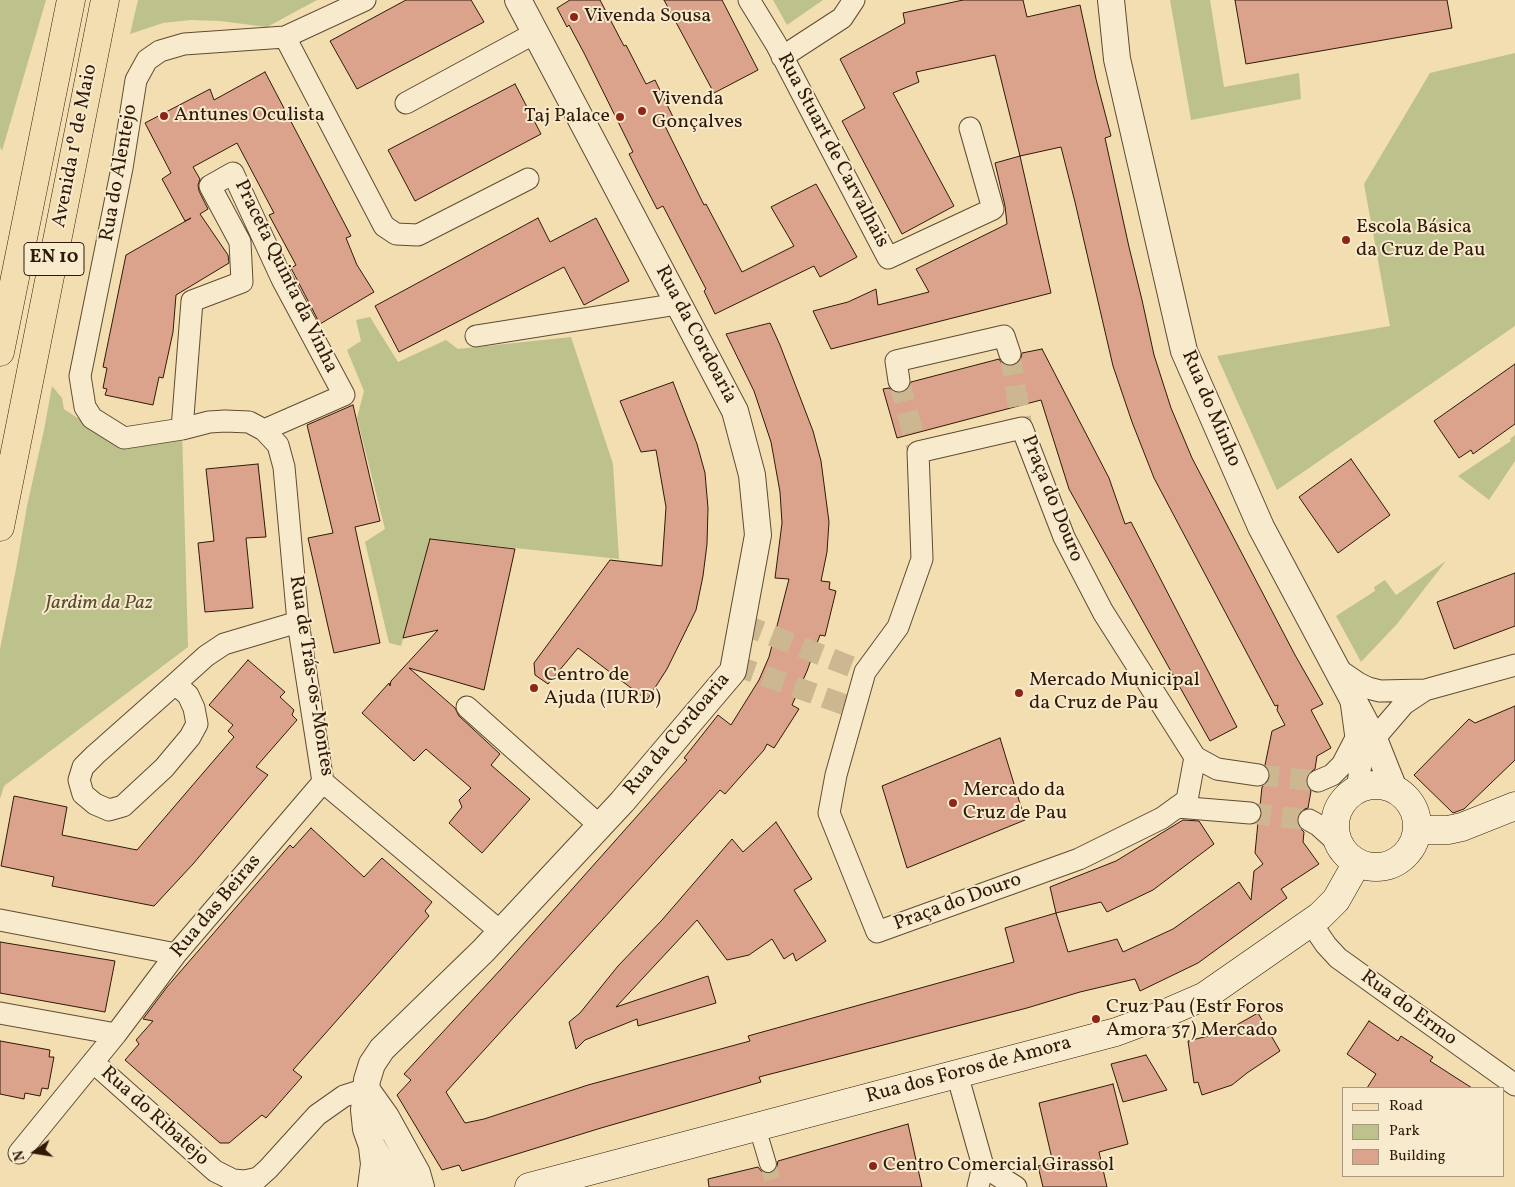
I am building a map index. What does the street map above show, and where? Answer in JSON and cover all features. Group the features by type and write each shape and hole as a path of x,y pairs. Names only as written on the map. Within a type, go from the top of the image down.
{"main road":[{"name":"Avenida 1º de Maio","path":"0,352 71,0"},
{"name":"Avenida 1º de Maio","path":"0,523 12,473 29,375 64,208 95,40 105,0"},
{"path":"1376,784 1394,789 1406,798 1413,808 1416,830 1413,843 1406,854 1396,862 1383,866 1357,863 1346,855 1338,843 1335,830 1335,816 1341,803 1350,793 1362,786 1376,784"},
{"path":"1416,830 1448,830 1462,827 1515,806"},
{"name":"Rua dos Foros de Amora","path":"529,1187 1116,1032 1159,1016 1205,996 1311,922 1336,900 1357,863"}],"street":[{"name":"Rua do Alentejo","path":"182,429 124,438 92,418 85,407 80,376 122,168 136,80 148,60 160,51 184,44 285,37 365,0"},
{"name":"Rua da Cordoaria","path":"372,1146 366,1129 364,1110 366,1080 372,1064 382,1049 500,932 622,802 733,671 758,535 752,475 735,411 518,0"},
{"name":"Rua Stuart de Carvalhais","path":"749,0 782,57 888,258 994,209 970,128"},
{"path":"782,57 842,18 854,0"},
{"name":"Rua do Minho","path":"1111,0 1117,59 1184,351 1261,527 1336,667 1350,696 1365,739 1394,789"},
{"path":"406,103 536,33"},
{"path":"285,37 384,226 396,234 418,235 528,179"},
{"name":"Praceta Quinta da Vinha","path":"182,429 192,301 242,282 240,242 210,186 233,173 282,279 344,395 264,430"},
{"path":"476,336 678,304"},
{"path":"899,381 896,361 1004,336 1010,354"},
{"path":"182,429 209,422 225,421 249,422 264,430"},
{"name":"Praça do Douro","path":"1022,428 1064,537 1103,612 1194,757 1187,800 1162,818 1079,859 877,932 830,813 836,775 866,672 898,627 922,559 918,452 1022,428"},
{"name":"Rua de Trás-os-Montes","path":"264,430 278,445 284,467 298,622 323,782 500,932"},
{"path":"175,684 188,695 194,708 197,724 190,737 164,768 123,806 109,810 96,804 83,794 79,780 83,767 206,656 224,644 298,622"},
{"path":"1336,667 1368,688 1380,691 1425,690 1515,665"},
{"path":"1318,781 1332,775 1365,739 1404,704 1425,690"},
{"path":"467,707 599,825"},
{"path":"1358,789 1365,739"},
{"path":"1194,757 1217,769 1258,775"},
{"name":"Rua das Beiras","path":"19,1153 116,1034 176,954 323,782"},
{"path":"1177,807 1250,813"},
{"path":"1308,820 1318,825 1338,843"},
{"path":"0,920 176,954"},
{"name":"Rua do Ermo","path":"1311,922 1326,945 1338,958 1515,1085"},
{"path":"0,1013 116,1034"},
{"name":"Rua do Ribatejo","path":"93,1062 216,1171 233,1180 245,1181 258,1178 317,1115 344,1096 366,1089"},
{"path":"957,1074 983,1166 978,1187"},
{"path":"366,1089 386,1117 417,1173 421,1187"},
{"path":"757,1128 768,1164"},
{"path":"371,1187 374,1164 372,1146"},
{"path":"372,1146 396,1187"},
{"path":"983,1166 1016,1187"}],"green space":[{"path":"0,0 46,0 2,151 0,147"},
{"path":"138,0 317,0 267,27 220,21 191,20 163,23 130,34"},
{"path":"773,0 823,0 787,25"},
{"path":"1170,0 1210,0 1224,87 1299,73 1301,99 1191,120"},
{"path":"1515,53 1515,326 1277,490 1217,356 1390,326 1364,184 1430,73"},
{"path":"370,317 398,362 446,340 458,349 571,337 613,464 619,559 430,539 401,646 389,643 365,542 385,529 357,418 364,391 347,350 361,341 356,320"},
{"name":"Jardim da Paz","path":"52,386 62,398 64,409 103,435 182,429 188,647 4,786 0,799 0,649"},
{"path":"1515,435 1515,461 1489,500 1458,476 1511,441 1510,439"},
{"path":"1446,561 1397,624 1361,662 1336,616 1375,591 1374,587 1385,580 1396,595"}],"building":[{"path":"406,0 471,0 484,22 357,89 330,41"},
{"path":"570,0 600,0 646,84 655,80 674,119 664,124 704,205 706,204 742,272 794,246 771,207 816,184 857,257 820,277 814,266 715,314 704,291 706,289 663,206 657,209 629,154 633,152 584,53 569,25 567,27 557,8"},
{"path":"664,0 722,0 758,70 714,93"},
{"path":"963,0 1023,0 1027,17 1080,5 1111,136 1105,138 1129,247 1154,355 1171,408 1192,458 1295,655 1323,704 1311,710 1331,748 1317,756 1315,769 1308,774 1306,785 1311,791 1308,808 1298,814 1297,820 1299,827 1304,832 1303,842 1319,864 1281,889 1287,898 1198,963 1140,991 1135,979 1080,992 1027,1008 759,1077 761,1082 601,1128 462,1171 459,1165 442,1170 397,1095 411,1080 404,1074 502,968 687,760 684,758 718,715 731,725 759,680 769,657 789,579 775,578 782,523 780,492 771,442 754,391 726,334 770,323 813,431 821,461 829,522 827,552 821,581 830,582 829,589 836,591 825,636 820,635 792,705 799,709 774,748 767,744 764,750 725,794 720,790 446,1092 465,1123 484,1119 588,1085 750,1041 748,1036 1014,962 1005,928 1056,913 1068,952 1117,939 1123,952 1173,929 1239,882 1251,900 1254,871 1263,864 1255,853 1258,822 1262,814 1260,806 1262,787 1268,782 1270,776 1269,770 1265,765 1272,731 1285,725 1277,710 1278,705 1275,706 1154,478 1132,422 1113,366 1061,147 1020,156 995,55 916,72 919,82 893,93 954,206 902,234 842,121 865,108 840,59 905,23 903,13"},
{"path":"1235,0 1447,0 1452,28 1246,64"},
{"path":"265,72 351,236 346,238 357,265 374,292 320,324 291,268 296,265 269,215 274,213 237,143 193,167 200,179 199,191 208,209 200,214 228,255 229,263 176,295 173,332 163,378 159,377 153,405 105,395 107,389 103,388 107,368 103,367 126,255 191,218 185,221 162,179 171,173 145,123 210,89 214,100"},
{"path":"515,84 541,134 415,201 388,150"},
{"path":"1020,156 1051,293 831,349 813,311 848,302 876,289 878,305 929,292 916,269 1007,224 1005,206 995,163"},
{"path":"538,218 550,242 596,218 629,281 584,305 564,267 399,352 375,306"},
{"path":"1042,349 1109,478 1125,524 1131,522 1237,727 1210,741 1069,489 1041,400 897,438 883,389 889,388 894,392 901,393 907,390 911,382 999,359 1002,364 1013,366 1020,362 1022,353"},
{"path":"1515,364 1515,424 1473,454 1471,450 1459,458 1434,421"},
{"path":"673,382 697,444 705,473 708,508 707,544 696,610 667,669 647,700 578,648 548,684 535,675 534,663 610,560 662,566 666,507 656,450 641,452 620,401"},
{"path":"353,405 380,521 355,527 380,643 334,653 308,538 333,533 307,425"},
{"path":"1351,459 1390,515 1338,553 1299,497"},
{"path":"258,464 266,537 246,538 253,608 205,612 198,543 214,541 206,469"},
{"path":"430,539 515,549 484,690 409,668 455,708 459,716 500,754 491,765 530,799 482,853 449,823 462,807 459,800 471,788 426,749 414,761 362,713 389,683 390,686 391,681 438,630 403,638"},
{"path":"1515,573 1515,626 1454,649 1437,602"},
{"path":"248,660 285,692 280,697 294,710 292,715 297,720 256,767 268,775 193,864 154,906 52,886 54,877 1,866 14,796 67,807 62,835 137,850 234,737 228,731 233,725 209,705"},
{"path":"1515,706 1515,760 1464,809 1453,813 1414,775 1469,719 1475,723"},
{"name":"Mercado da Cruz de Pau","path":"1000,738 1025,820 907,868 882,786"},
{"path":"1183,820 1199,821 1214,844 1153,890 1107,912 1101,902 1056,913 1050,887 1116,861"},
{"path":"776,822 812,879 794,890 826,941 796,961 793,953 784,959 772,939 749,955 727,960 697,920 616,1007 708,976 716,1003 638,1026 637,1019 585,1040 576,1049 569,1022 580,1013 618,966 662,920 732,839 743,852"},
{"path":"311,828 364,877 382,858 432,902 425,911 429,916 293,1070 302,1077 266,1118 262,1115 229,1143 220,1143 125,1060 139,1044 136,1040 153,1021 143,1019 167,987 290,845 293,848"},
{"path":"0,942 115,961 105,1012 0,993"},
{"path":"1258,1013 1280,1051 1232,1085 1202,1095 1198,1082 1194,1083 1188,1041 1224,1032"},
{"path":"1369,1021 1398,1041 1401,1036 1433,1057 1430,1061 1470,1087 1368,1087 1376,1074 1347,1054"},
{"path":"0,1041 50,1050 49,1057 54,1057 48,1089 42,1088 40,1096 25,1093 24,1099 0,1094"},
{"path":"1146,1055 1167,1090 1123,1102 1111,1064"},
{"path":"1113,1084 1128,1144 1099,1152 1107,1187 1043,1187 1038,1166 1053,1163 1039,1103"},
{"name":"Centro Comercial Girassol","path":"908,1124 922,1187 709,1187 708,1179 758,1167 762,1172 770,1174 776,1170 778,1161"}],"tunnel":[{"path":"1010,354 1022,428"},
{"path":"899,381 918,452"},
{"path":"742,624 865,672"},
{"path":"734,665 851,707 854,712"},
{"path":"1258,775 1318,781"},
{"path":"1250,813 1309,820"},
{"path":"768,1164 774,1187"}],"place":[{"name":"Vivenda Sousa","path":"574,17"},
{"name":"Vivenda Gonçalves","path":"642,111"},
{"name":"Antunes Oculista","path":"164,116"},
{"name":"Taj Palace","path":"620,117"},
{"name":"Escola Básica da Cruz de Pau","path":"1346,240"},
{"name":"Centro de Ajuda (IURD)","path":"534,688"},
{"name":"Mercado Municipal da Cruz de Pau","path":"1019,693"},
{"name":"Mercado da Cruz de Pau","path":"953,803"},
{"name":"Cruz Pau (Estr Foros Amora 37) Mercado","path":"1096,1019"},
{"name":"Centro Comercial Girassol","path":"873,1166"}]}
